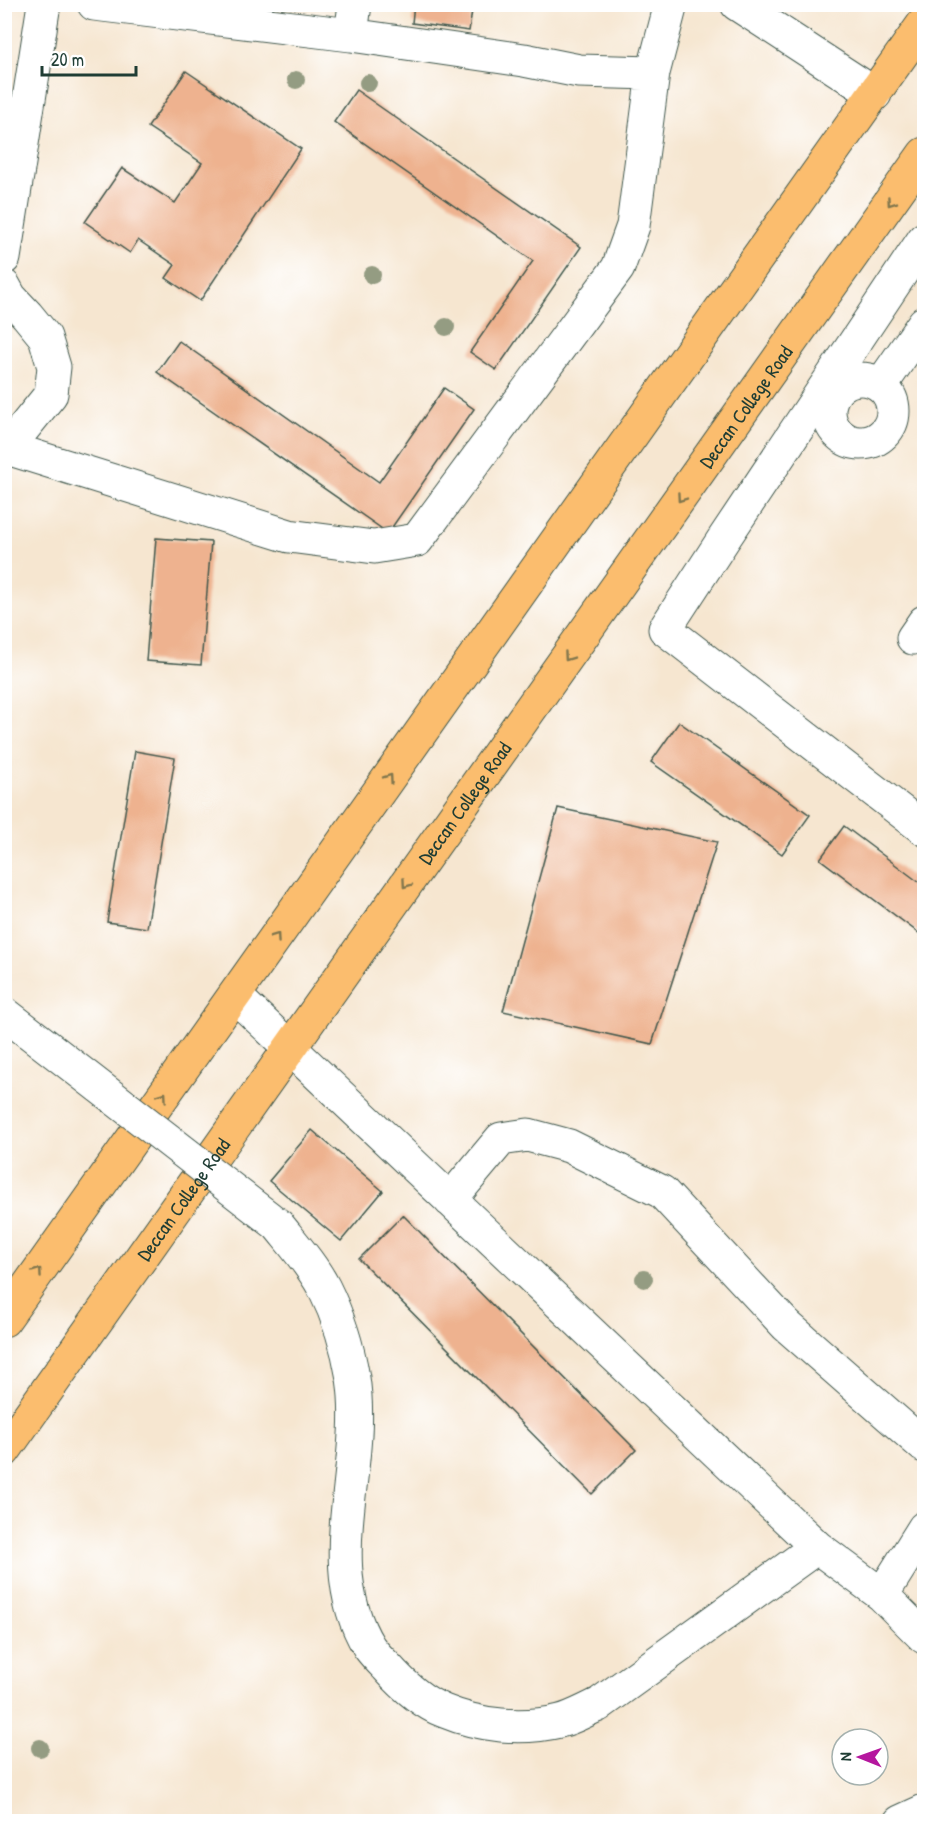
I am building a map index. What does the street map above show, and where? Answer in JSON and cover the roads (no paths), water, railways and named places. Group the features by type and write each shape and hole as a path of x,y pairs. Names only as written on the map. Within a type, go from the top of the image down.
{"main road":[{"path":"4,1320 924,23"},
{"name":"Deccan College Road","path":"4,1451 924,154"}],"lane":[{"path":"4,258 44,4"},
{"path":"94,4 353,20 579,71 653,73"},
{"path":"4,447 290,536 374,547 417,540 618,268 633,226 653,73 671,4"},
{"path":"737,4 875,94"},
{"path":"924,239 665,629 924,829"},
{"path":"4,285 10,297 45,337 54,367 51,393 18,435 4,439"},
{"path":"881,385 924,323"},
{"path":"235,996 817,1547 882,1594 924,1637"},
{"path":"4,1013 278,1226 300,1252 323,1287 341,1330 353,1378 356,1419 346,1528 345,1567 352,1611 370,1648 402,1683 430,1706 463,1719 499,1725 531,1725 561,1721 598,1705 817,1547"},
{"path":"450,1200 501,1139 528,1136 569,1146 662,1192 786,1325 924,1439"},
{"path":"882,1594 924,1528"},
{"path":"900,1821 924,1811"}]}
